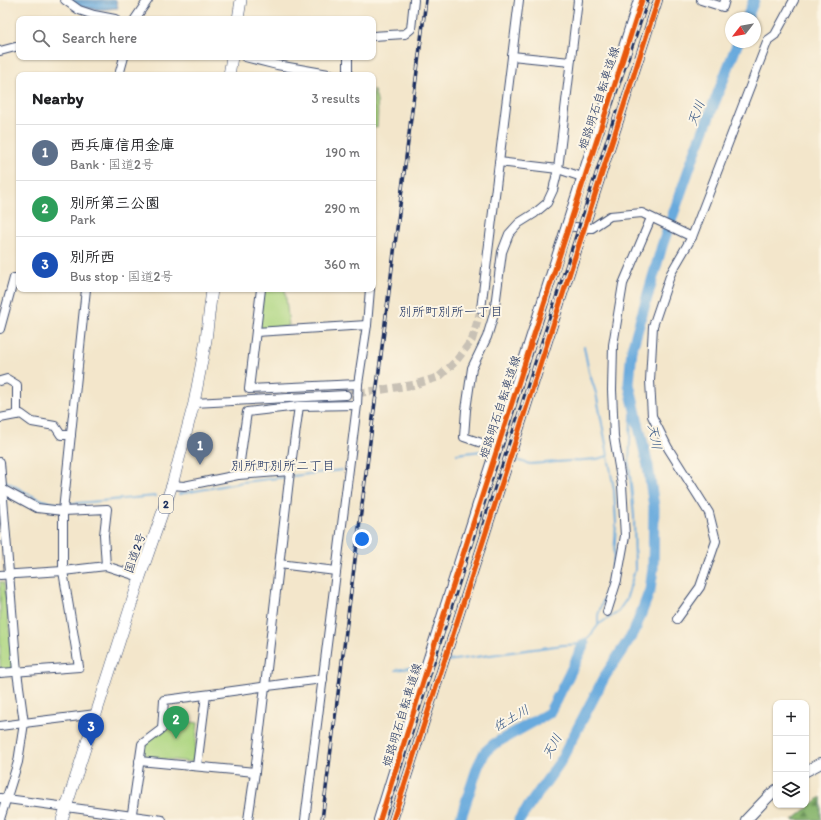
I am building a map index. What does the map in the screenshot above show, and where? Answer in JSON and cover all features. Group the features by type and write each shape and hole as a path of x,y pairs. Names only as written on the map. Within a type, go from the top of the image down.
{"highway":[{"path":"238,16 241,0"},
{"path":"230,72 232,60"},
{"name":"国道2号","path":"62,820 140,577 172,485 194,403 206,340 212,292"}],"main road":[{"path":"809,769 821,763"},
{"path":"746,820 773,793"}],"street":[{"path":"65,0 91,16"},
{"path":"137,16 148,0"},
{"path":"376,36 405,34 411,28 414,0"},
{"path":"482,309 519,0"},
{"path":"496,448 464,437 472,368 487,337 494,314 502,252 509,234 519,223 547,203 553,190 558,169 578,0"},
{"path":"378,820 429,654 638,0"},
{"path":"393,820 658,0"},
{"path":"701,0 723,7 725,0"},
{"path":"678,619 700,587 716,541 709,513 668,448 652,416 650,382 653,326 671,273 689,236 768,40 775,35 794,0"},
{"path":"0,51 16,47"},
{"path":"512,56 570,62"},
{"path":"120,72 123,60"},
{"path":"348,60 348,72"},
{"path":"277,61 322,72"},
{"path":"499,162 558,169 582,178"},
{"path":"566,226 592,228 610,216 642,214 689,236"},
{"path":"607,612 617,580 626,536 622,485 614,437 612,390 613,345 623,284 653,219"},
{"path":"0,329 14,278 16,278"},
{"path":"0,673 79,667 63,571 63,511 86,292"},
{"path":"261,292 249,389 358,384"},
{"path":"305,820 357,405 358,384 368,325 370,292"},
{"path":"256,332 368,325"},
{"path":"0,381 7,379 16,385 17,416"},
{"path":"194,403 346,395"},
{"path":"238,475 247,412 299,406 357,405"},
{"path":"248,820 299,406"},
{"path":"0,418 22,414 32,422 56,426 61,435 71,436"},
{"path":"0,462 4,574 24,723 18,762 4,799 0,819"},
{"path":"172,485 184,486 238,475 290,475"},
{"path":"2,489 37,508 63,511 107,509 104,535 106,566"},
{"path":"279,564 336,571"},
{"path":"4,574 63,571 106,566 140,577"},
{"path":"132,818 142,744 162,729 164,700 206,695 265,685 323,679"},
{"path":"197,766 206,695"},
{"path":"0,726 96,714"},
{"path":"139,761 255,772"},
{"path":"4,799 132,818 162,820"}],"green space":[{"path":"376,98 378,112 376,127"},
{"path":"264,292 285,292 289,326 263,329 259,326"},
{"path":"0,581 4,583 14,667 11,670 0,671"},
{"path":"165,718 198,723 194,760 191,762 146,757 143,753 145,746"},
{"path":"821,797 821,820 793,820 809,808"}],"water":[{"path":"71,0 116,0 118,8 99,10 93,9 82,7"}],"waterway":[{"name":"天川","path":"749,12 754,0"},
{"name":"天川","path":"519,820 560,762 605,676 634,632 650,590 653,569 654,507 648,466 629,384 632,349 662,246 694,155 736,48"},
{"path":"584,347 589,372 596,393 606,444 614,490 616,523 614,557 607,589 598,615 598,624"},
{"path":"447,661 563,645 584,644 599,624 617,613 626,600 635,570 634,516 629,465 632,394"},
{"path":"457,454 482,451"},
{"path":"516,460 530,464 597,459 608,456"},
{"path":"293,476 342,470"},
{"path":"179,494 243,482 286,477"},
{"path":"4,480 47,502 62,504"},
{"path":"67,504 156,496"},
{"name":"佐土川","path":"460,820 478,766 485,752 494,744 549,713 584,644"},
{"path":"396,670 422,666"}],"tunnel":[{"path":"346,395 413,385 439,377 456,361 472,340 481,309"}],"railway":[{"path":"322,820 426,0"},
{"path":"384,820 591,165 648,0"},
{"path":"481,531 616,112"}],"cycle path":[{"name":"姫路明石自転車道線","path":"380,820 450,595 642,0"},
{"path":"393,820 658,0"}],"place":[{"name":"西兵庫信用金庫","path":"200,465"},
{"name":"別所第三公園","path":"176,739"},
{"name":"別所西","path":"91,746"}],"district":[{"name":"別所町別所一丁目","path":"451,311"},
{"name":"別所町別所二丁目","path":"283,465"}]}
